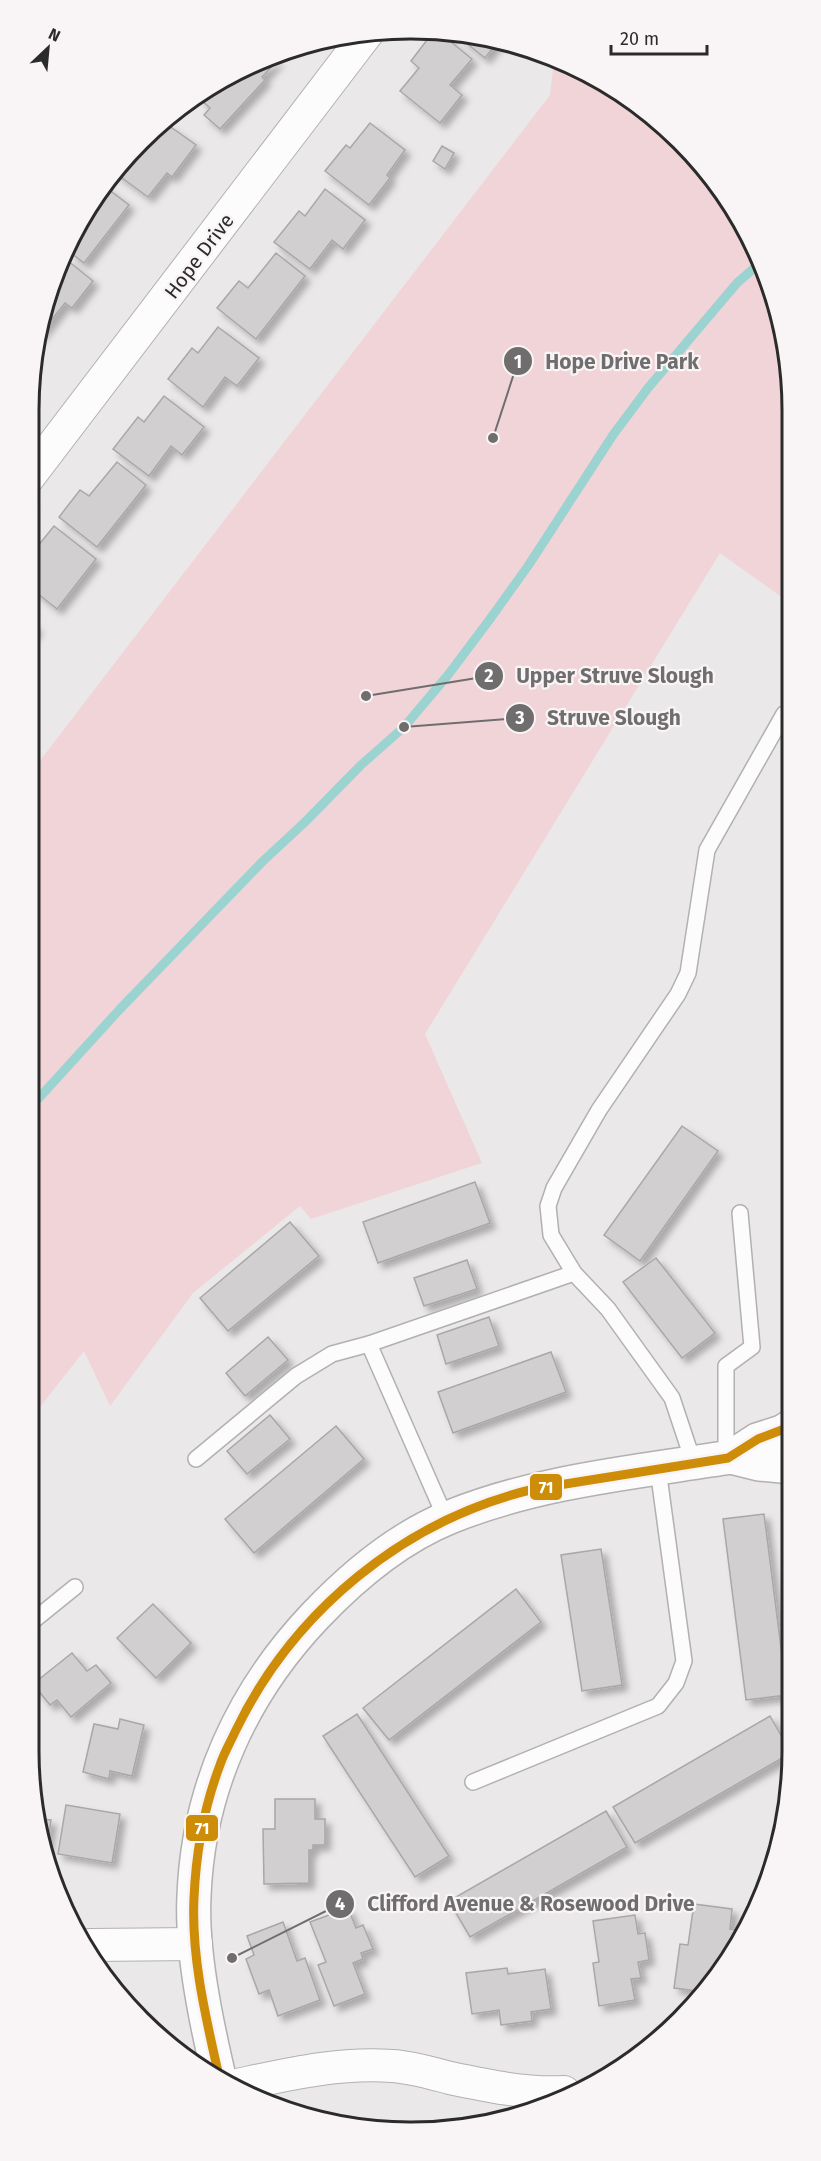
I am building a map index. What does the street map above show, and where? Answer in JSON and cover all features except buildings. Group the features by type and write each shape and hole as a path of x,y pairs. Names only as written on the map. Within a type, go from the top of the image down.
{"street":[{"name":"Hope Drive","path":"39,463 356,43"},
{"path":"729,1458 756,1440 782,1432"},
{"path":"217,2067 196,1944 194,1898 197,1855 203,1818 225,1750 248,1705 277,1659 325,1605 380,1557 446,1519 512,1495 550,1486 729,1458 782,1466"},
{"path":"95,1945 196,1944"},
{"path":"245,2083 319,2068 357,2065 394,2066 499,2087 540,2093 557,2092"}],"lane":[{"path":"694,1464 672,1398 608,1309 574,1273 551,1235 548,1206 554,1188 599,1110 678,994 688,973 707,849 782,718"},
{"path":"729,1458 726,1366 752,1347 740,1213"},
{"path":"196,1459 313,1364 332,1354 369,1344 574,1273"},
{"path":"369,1344 446,1519"},
{"path":"473,1782 657,1706 676,1683 684,1661 658,1469"},
{"path":"39,1616 75,1587"}],"shaded area":[{"path":"553,67 596,89 637,116 673,148 705,184 744,246 769,314 779,362 782,410 782,597 720,553 425,1034 482,1163 311,1219 300,1206 193,1293 110,1406 84,1351 39,1408 39,762 550,95"}],"waterway":[{"path":"39,1098 120,1009 262,862 361,765 404,727 448,675 490,619 528,566 613,435 648,388 737,283 754,268"}],"transit line":[{"name":"71","path":"217,2067 201,1990 195,1944 194,1898 199,1847 209,1797 223,1756 259,1688 288,1647 321,1610 358,1577 398,1548 441,1523 486,1503 534,1489 728,1458 758,1439 782,1430"}],"place":[{"name":"Hope Drive Park","path":"493,438"},
{"name":"Upper Struve Slough","path":"366,696"},
{"name":"Struve Slough","path":"404,727"},
{"name":"Clifford Avenue & Rosewood Drive","path":"232,1958"}]}
